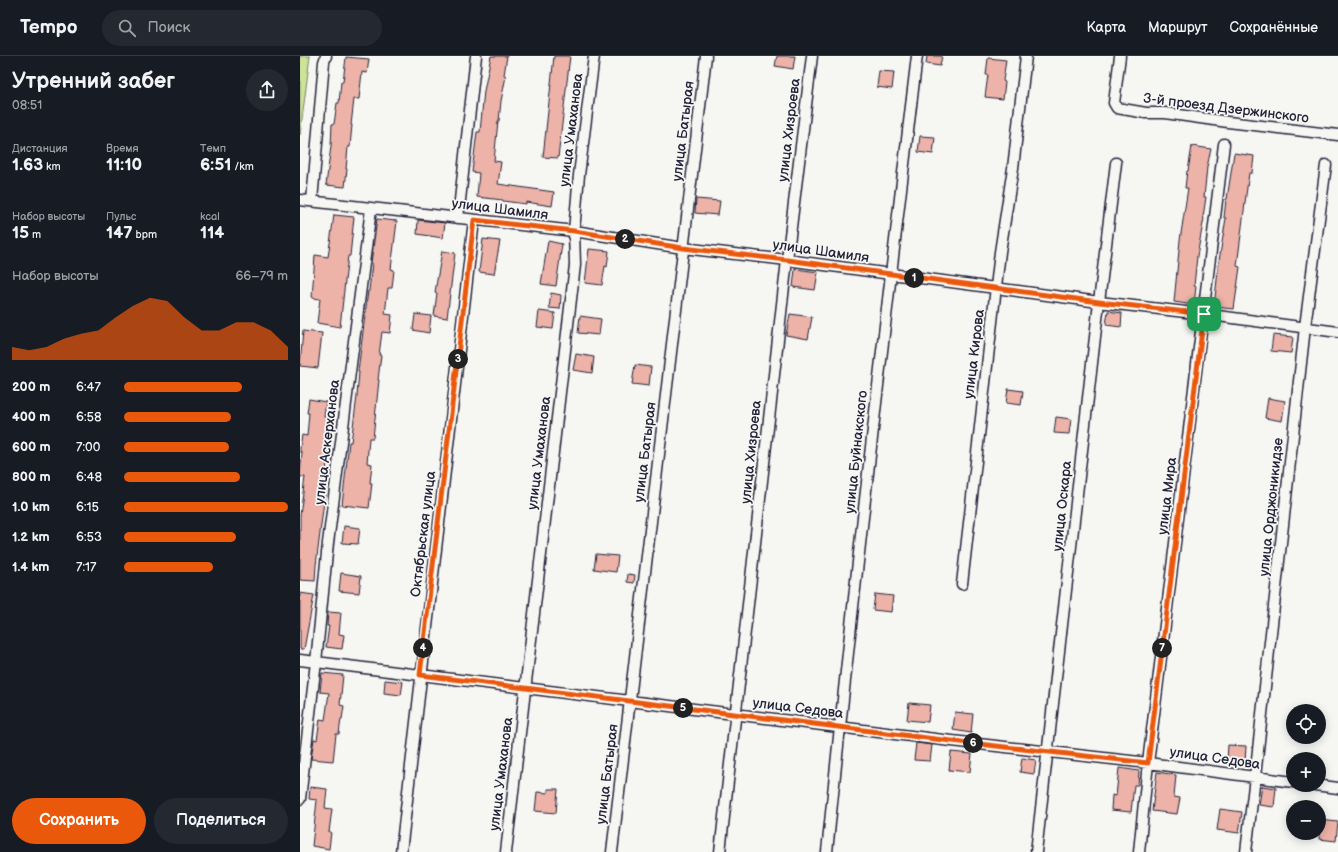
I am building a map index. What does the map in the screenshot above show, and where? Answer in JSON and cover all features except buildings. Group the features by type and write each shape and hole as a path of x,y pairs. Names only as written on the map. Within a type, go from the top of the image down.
{"street":[{"path":"312,201 324,62 326,56"},
{"path":"458,218 476,56"},
{"name":"улица Умаханова","path":"506,852 575,265 574,231 579,175 594,56"},
{"name":"улица Батырая","path":"612,852 706,56"},
{"name":"улица Хизроева","path":"720,852 787,260 812,56"},
{"name":"улица Буйнакского","path":"827,852 890,275 917,56"},
{"name":"улица Кирова","path":"962,584 1000,252 1013,168 1026,56"},
{"name":"3-й проезд Дзержинского","path":"1120,56 1114,102 1117,108 1146,113 1165,113 1338,135"},
{"name":"улица Мира","path":"1139,852 1148,763 1224,144"},
{"name":"улица Оскара","path":"1036,852 1116,163"},
{"name":"улица Орджоникидзе","path":"1246,852 1305,327 1326,165"},
{"name":"улица Шамиля","path":"300,200 574,231 683,248 787,260 890,275 1338,332"},
{"name":"улица Аскерханова","path":"300,799 328,543 371,209"},
{"name":"Октябрьская улица","path":"400,852 474,220"},
{"name":"улица Седова","path":"300,660 1286,781"},
{"path":"1326,786 1338,788"}],"green space":[{"path":"300,56 310,56 300,135"}],"route":[{"path":"474,220 574,231 683,248 787,260 1099,302 1204,314 1148,763 943,740 420,675 439,526 474,220"}]}
